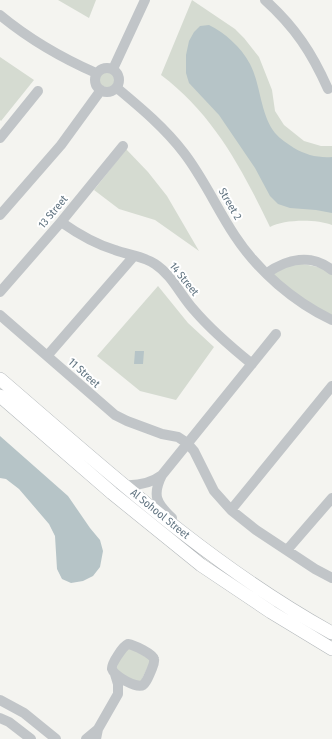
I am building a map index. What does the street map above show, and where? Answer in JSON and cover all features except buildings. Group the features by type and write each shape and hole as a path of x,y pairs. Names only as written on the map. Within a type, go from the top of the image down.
{"main road":[{"name":"Al Sohool Street","path":"0,378 123,485 191,540 278,601 332,634"},
{"name":"Al Sohool Street","path":"0,396 112,494 201,565 236,589 332,649"},
{"path":"179,547 194,556 199,556 201,550 191,540"}],"street":[{"path":"113,69 145,0"},
{"path":"265,0 282,17 306,47 316,63 328,89"},
{"path":"0,15 16,28 48,49 96,73"},
{"path":"104,68 113,69 116,71 120,77 117,88 109,92 101,90 96,84 96,73 104,68"},
{"name":"Street 2","path":"117,88 159,125 180,148 205,184 235,236 249,255 266,273 297,299 332,320"},
{"path":"0,216 61,145 101,90"},
{"path":"0,138 38,91"},
{"name":"13 Street","path":"0,292 61,222 123,146"},
{"name":"14 Street","path":"61,222 94,242 114,250 149,260 162,269 204,322 252,364"},
{"path":"47,356 134,256"},
{"path":"266,273 289,260 302,259 319,262 332,270"},
{"name":"11 Street","path":"0,315 115,415 162,434 178,437 201,466 214,491 231,510"},
{"path":"191,540 182,527 161,507 157,501 157,486 161,477 185,446 276,334"},
{"path":"332,386 328,400 231,510 256,530 332,578"},
{"path":"123,485 141,485 161,477"},
{"path":"287,550 332,498"},
{"path":"86,739 97,734 118,694 118,684 112,670 112,665 126,645 133,645 152,656 154,663 144,684 135,686 118,694"},
{"path":"115,674 135,686"},
{"path":"0,700 24,713 56,739"},
{"path":"0,718 9,722 31,739"}],"shaded area":[{"path":"58,0 96,0 89,18"},
{"path":"192,0 235,29 259,57 272,90 275,111 284,125 304,141 321,146 332,146 332,225 309,221 292,221 283,222 270,227 249,184 225,144 196,107 161,75"},
{"path":"209,25 232,41 250,64 254,72 266,117 275,133 294,148 312,156 332,157 332,213 290,208 278,204 270,196 255,168 219,115 189,83 186,73 186,55 189,41 194,32 200,26"},
{"path":"0,57 34,80 1,121 0,120"},
{"path":"104,72 110,72 115,77 113,86 110,88 104,88 99,83 99,77"},
{"path":"126,149 148,172 167,196 199,251 155,220 119,209 94,190"},
{"path":"289,261 332,270 332,320 267,273"},
{"path":"158,286 188,323 214,347 176,400 140,391 97,356"},
{"path":"135,351 144,351 143,364 134,364"},
{"path":"0,436 68,496 100,540 103,551 100,567 93,576 83,581 71,583 62,579 57,569 55,536 49,524 19,489 6,479 0,478"},
{"path":"130,648 151,660 139,683 117,673 117,666 120,659"}]}
